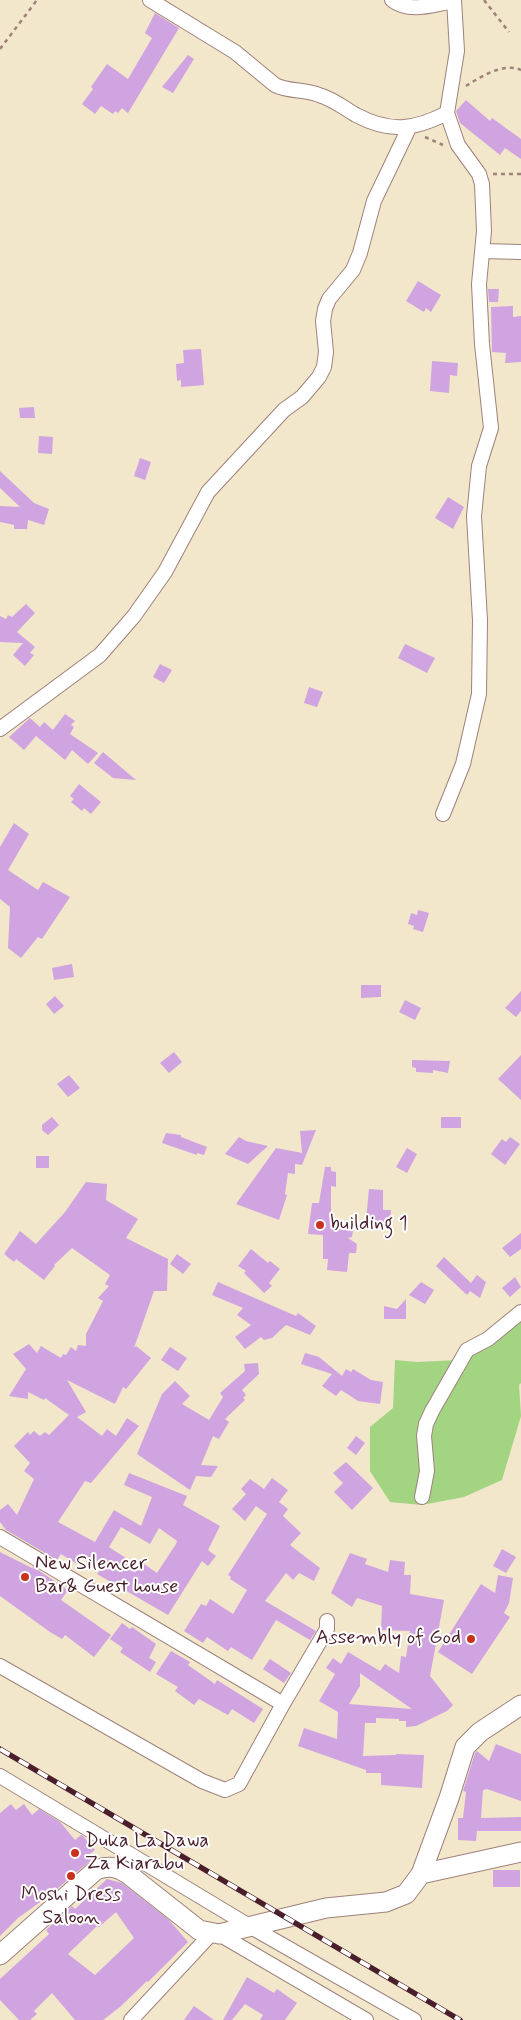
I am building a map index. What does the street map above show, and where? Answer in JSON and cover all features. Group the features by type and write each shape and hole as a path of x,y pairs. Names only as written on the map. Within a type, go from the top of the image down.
{"street":[{"path":"150,0 236,52 274,85 282,89 321,95 358,116 379,124 408,130 427,123 448,106"},
{"path":"392,0 404,7 416,8 454,1 457,51 448,106 452,132 479,174 484,204 479,284 481,327 491,428 479,466 474,506 480,629 479,694 463,764 443,814"},
{"path":"0,729 100,655 134,616 165,572 208,492 284,410 302,397 319,378 324,367 326,352 323,322 325,309 329,299 353,270 360,253 374,201 408,130"},
{"path":"482,251 521,252"},
{"path":"422,1497 427,1471 425,1430 432,1411 467,1350 488,1339 521,1312"},
{"path":"0,1537 282,1704"},
{"path":"0,1666 202,1781 224,1790 239,1784 282,1704 327,1628 327,1621"},
{"path":"131,2020 215,1934 251,1928 326,1908 386,1902 406,1894 421,1874 449,1798 465,1747 480,1732 521,1705"},
{"path":"0,1776 251,1928 414,2020"},
{"path":"421,1874 521,1852"},
{"path":"0,1955 96,1870 107,1866 118,1868 128,1874 199,1930 215,1934 366,2020"}],"path":[{"path":"32,0 37,0"},
{"path":"0,49 37,0"},
{"path":"484,0 509,32"},
{"path":"448,106 468,84 493,72 510,68 521,70"},
{"path":"408,130 466,155"},
{"path":"479,174 521,174"}],"green space":[{"path":"521,1317 521,1383 519,1385 521,1416 502,1480 464,1497 422,1505 390,1502 370,1471 370,1427 393,1408 395,1360 417,1362 458,1360 504,1336"}],"building":[{"path":"155,13 179,28 128,113 122,108 118,113 115,111 113,114 101,106 95,114 82,104 93,89 91,87 107,64 128,79 152,38 145,33"},
{"path":"188,55 194,59 173,93 162,87"},
{"path":"466,100 490,121 492,118 521,139 521,159 505,148 500,155 460,123 456,111"},
{"path":"418,281 441,295 431,312 426,308 424,312 406,301"},
{"path":"488,289 499,289 498,302 489,302"},
{"path":"513,306 513,317 521,316 521,362 505,363 506,353 492,352 491,307"},
{"path":"201,349 204,385 181,387 181,380 177,381 176,364 184,363 183,350"},
{"path":"432,361 458,363 457,376 450,375 449,393 430,391"},
{"path":"34,407 35,418 20,418 19,408"},
{"path":"39,436 53,437 52,454 38,453"},
{"path":"140,458 151,462 145,480 134,476"},
{"path":"0,471 34,503 49,509 44,525 28,520 27,529 14,529 14,525 0,522 0,506 20,507 0,488"},
{"path":"448,497 464,507 453,529 435,518"},
{"path":"26,604 35,613 17,632 35,647 30,653 34,655 25,666 13,655 23,643 0,642 0,616 6,619 8,615 12,617"},
{"path":"405,644 435,658 427,673 398,658"},
{"path":"160,664 172,670 164,683 153,677"},
{"path":"309,687 323,692 317,707 304,703"},
{"path":"65,714 75,721 71,725 74,727 70,734 98,753 88,764 72,750 65,760 36,736 24,750 9,737 30,718 40,727 44,722 53,730"},
{"path":"103,752 136,780 113,778 94,763"},
{"path":"79,784 101,802 91,814 84,808 82,811 71,802 74,799 70,796"},
{"path":"14,823 29,834 8,870 38,890 43,882 70,897 42,939 38,937 21,958 8,948 10,907 0,899 0,847"},
{"path":"418,910 429,913 423,932 413,929 414,926 408,924 411,913 417,915"},
{"path":"72,964 74,977 54,980 52,968"},
{"path":"361,985 381,985 381,997 361,998"},
{"path":"521,991 521,1011 516,1017 505,1008"},
{"path":"55,996 64,1006 54,1014 46,1004"},
{"path":"405,1000 421,1008 415,1020 399,1012"},
{"path":"174,1052 182,1062 169,1073 160,1063"},
{"path":"521,1055 521,1100 498,1079"},
{"path":"412,1060 450,1061 448,1073 433,1070 433,1073 416,1072 416,1068 412,1067"},
{"path":"69,1075 80,1088 68,1097 57,1084"},
{"path":"52,1117 59,1125 48,1135 42,1130 42,1125"},
{"path":"441,1117 461,1117 461,1128 441,1128"},
{"path":"316,1130 302,1165 295,1164 295,1174 288,1173 285,1194 287,1195 279,1220 236,1204 276,1148 302,1153 300,1131"},
{"path":"166,1133 181,1135 181,1137 207,1147 204,1155 197,1153 197,1155 162,1143"},
{"path":"239,1137 246,1141 268,1146 248,1164 225,1154"},
{"path":"510,1137 520,1144 505,1165 491,1154 502,1139 506,1142"},
{"path":"407,1148 417,1154 407,1173 396,1167"},
{"path":"36,1156 49,1156 49,1168 36,1168"},
{"path":"325,1167 331,1167 331,1171 336,1172 336,1187 331,1186 331,1226 353,1231 352,1237 348,1238 357,1244 356,1253 349,1253 347,1272 327,1270 328,1259 323,1259 323,1235 308,1234 312,1203 319,1203"},
{"path":"86,1182 107,1184 106,1200 138,1219 126,1238 168,1259 167,1291 154,1291 134,1348 136,1346 151,1358 126,1389 123,1387 115,1404 67,1380 86,1412 77,1417 102,1436 107,1429 116,1436 127,1418 139,1426 91,1483 85,1481 58,1522 95,1542 114,1510 141,1526 152,1497 124,1485 129,1473 187,1496 183,1505 220,1526 208,1550 216,1556 208,1566 202,1561 168,1615 97,1574 100,1570 81,1558 77,1564 61,1554 57,1560 6,1530 0,1522 0,1510 8,1504 17,1515 34,1479 24,1471 30,1463 14,1446 28,1432 30,1435 34,1431 40,1436 45,1432 49,1435 69,1415 45,1398 44,1400 28,1392 28,1399 9,1396 26,1369 13,1354 29,1344 37,1353 41,1346 61,1358 63,1354 66,1355 71,1347 76,1351 78,1345 86,1346 86,1334 103,1301 98,1298 109,1286 105,1284 110,1275 72,1248 54,1265 44,1280 16,1259 14,1262 4,1254 20,1231 36,1244 65,1212","holes":["121,1527 150,1544 159,1528 177,1541 157,1573 144,1564 141,1568 109,1547"]},
{"path":"369,1189 383,1190 383,1210 391,1210 390,1223 366,1220"},
{"path":"521,1233 521,1249 510,1257 502,1248"},
{"path":"251,1249 268,1263 270,1261 280,1269 269,1283 272,1286 264,1293 244,1273 246,1271 238,1266"},
{"path":"177,1254 191,1264 183,1274 170,1264"},
{"path":"444,1257 471,1283 477,1275 486,1282 480,1298 470,1291 467,1295 436,1266"},
{"path":"515,1277 521,1287 510,1297 502,1288"},
{"path":"218,1282 296,1316 298,1313 316,1326 310,1335 286,1325 272,1338 264,1340 261,1337 245,1349 235,1337 251,1325 237,1315 243,1308 212,1295"},
{"path":"421,1282 434,1290 425,1304 409,1295"},
{"path":"406,1299 406,1319 384,1319 384,1306 397,1309"},
{"path":"170,1347 187,1358 178,1371 161,1360"},
{"path":"305,1353 319,1357 342,1376 346,1369 351,1372 353,1369 371,1380 383,1382 380,1404 358,1401 341,1390 336,1396 322,1386 332,1374 301,1364"},
{"path":"258,1363 259,1374 242,1390 246,1395 243,1398 245,1400 225,1419 229,1422 219,1439 213,1436 201,1465 218,1466 211,1477 196,1476 190,1490 137,1454 162,1394 175,1381 190,1396 182,1404 209,1420 223,1397 220,1393 245,1371 244,1364"},
{"path":"356,1436 365,1443 356,1455 347,1448"},
{"path":"346,1462 373,1488 352,1510 334,1492 343,1483 333,1473"},
{"path":"272,1478 288,1490 279,1502 288,1509 283,1516 301,1533 290,1545 320,1568 314,1581 299,1573 293,1580 286,1573 265,1601 316,1631 310,1640 276,1620 252,1660 231,1647 228,1651 207,1637 203,1643 184,1631 201,1604 206,1606 210,1599 233,1614 247,1590 230,1579 231,1577 228,1575 267,1514 256,1506 245,1521 232,1509 246,1494 241,1489 250,1479 264,1489"},
{"path":"502,1549 516,1557 506,1573 493,1566"},
{"path":"0,1552 34,1569 32,1566 68,1590 61,1600 111,1635 94,1657 65,1635 62,1639 50,1632 0,1596"},
{"path":"350,1553 367,1559 365,1564 388,1572 390,1560 405,1562 404,1575 411,1575 410,1594 444,1600 430,1676 453,1705 447,1711 416,1726 406,1727 406,1721 399,1721 399,1719 376,1718 376,1723 365,1723 363,1756 424,1755 422,1788 381,1785 381,1773 366,1773 366,1770 298,1746 304,1728 337,1739 338,1712 319,1701 335,1674 326,1668 333,1658 341,1664 348,1652 380,1671 385,1664 399,1673 401,1656 406,1657 410,1631 381,1630 382,1606 357,1598 352,1607 331,1593","holes":["360,1673 412,1709 349,1704 360,1686"]},
{"path":"498,1575 513,1578 509,1603 504,1613 510,1617 472,1674 438,1652 481,1584 495,1593"},
{"path":"122,1623 130,1629 132,1627 156,1644 149,1658 156,1662 150,1672 120,1652 123,1648 110,1639"},
{"path":"171,1651 190,1662 188,1665 215,1684 217,1680 263,1709 254,1723 232,1709 228,1715 199,1699 194,1705 175,1691 178,1687 156,1674"},
{"path":"270,1659 291,1673 284,1683 263,1669"},
{"path":"496,1744 521,1754 521,1801 487,1789 483,1790 481,1818 521,1817 521,1831 477,1831 476,1841 458,1840 458,1818 463,1818 466,1792 463,1791 475,1753 477,1751 489,1761"},
{"path":"11,1804 16,1810 24,1804 32,1815 39,1809 60,1822 75,1840 81,1835 83,1836 95,1850 87,1856 91,1860 50,1895 18,1918 0,1936 0,1813"},
{"path":"493,1870 520,1870 520,1887 493,1887"},
{"path":"107,1879 122,1883 169,1920 188,1942 148,1982 103,2020 75,2020 52,1993 34,2011 37,2014 30,2020 19,2020 0,2000 0,1979 49,1934 46,1930 72,1906 75,1909","holes":["116,1912 134,1938 95,1975 68,1954 97,1926 99,1927"]},
{"path":"247,1977 274,1993 277,1989 297,2003 285,2020 260,2020 263,2015 245,2004 232,2020 223,2020"},
{"path":"194,2006 214,2020 184,2020"}],"railway":[{"path":"0,1749 460,2020"}],"place":[{"name":"building 1","path":"320,1225"},
{"name":"New Silencer Bar& Guest house","path":"25,1577"},
{"name":"Assembly of God","path":"471,1639"},
{"name":"Duka La Dawa Za Kiarabu","path":"75,1853"},
{"name":"Moshi Dress Saloon","path":"71,1876"}]}
